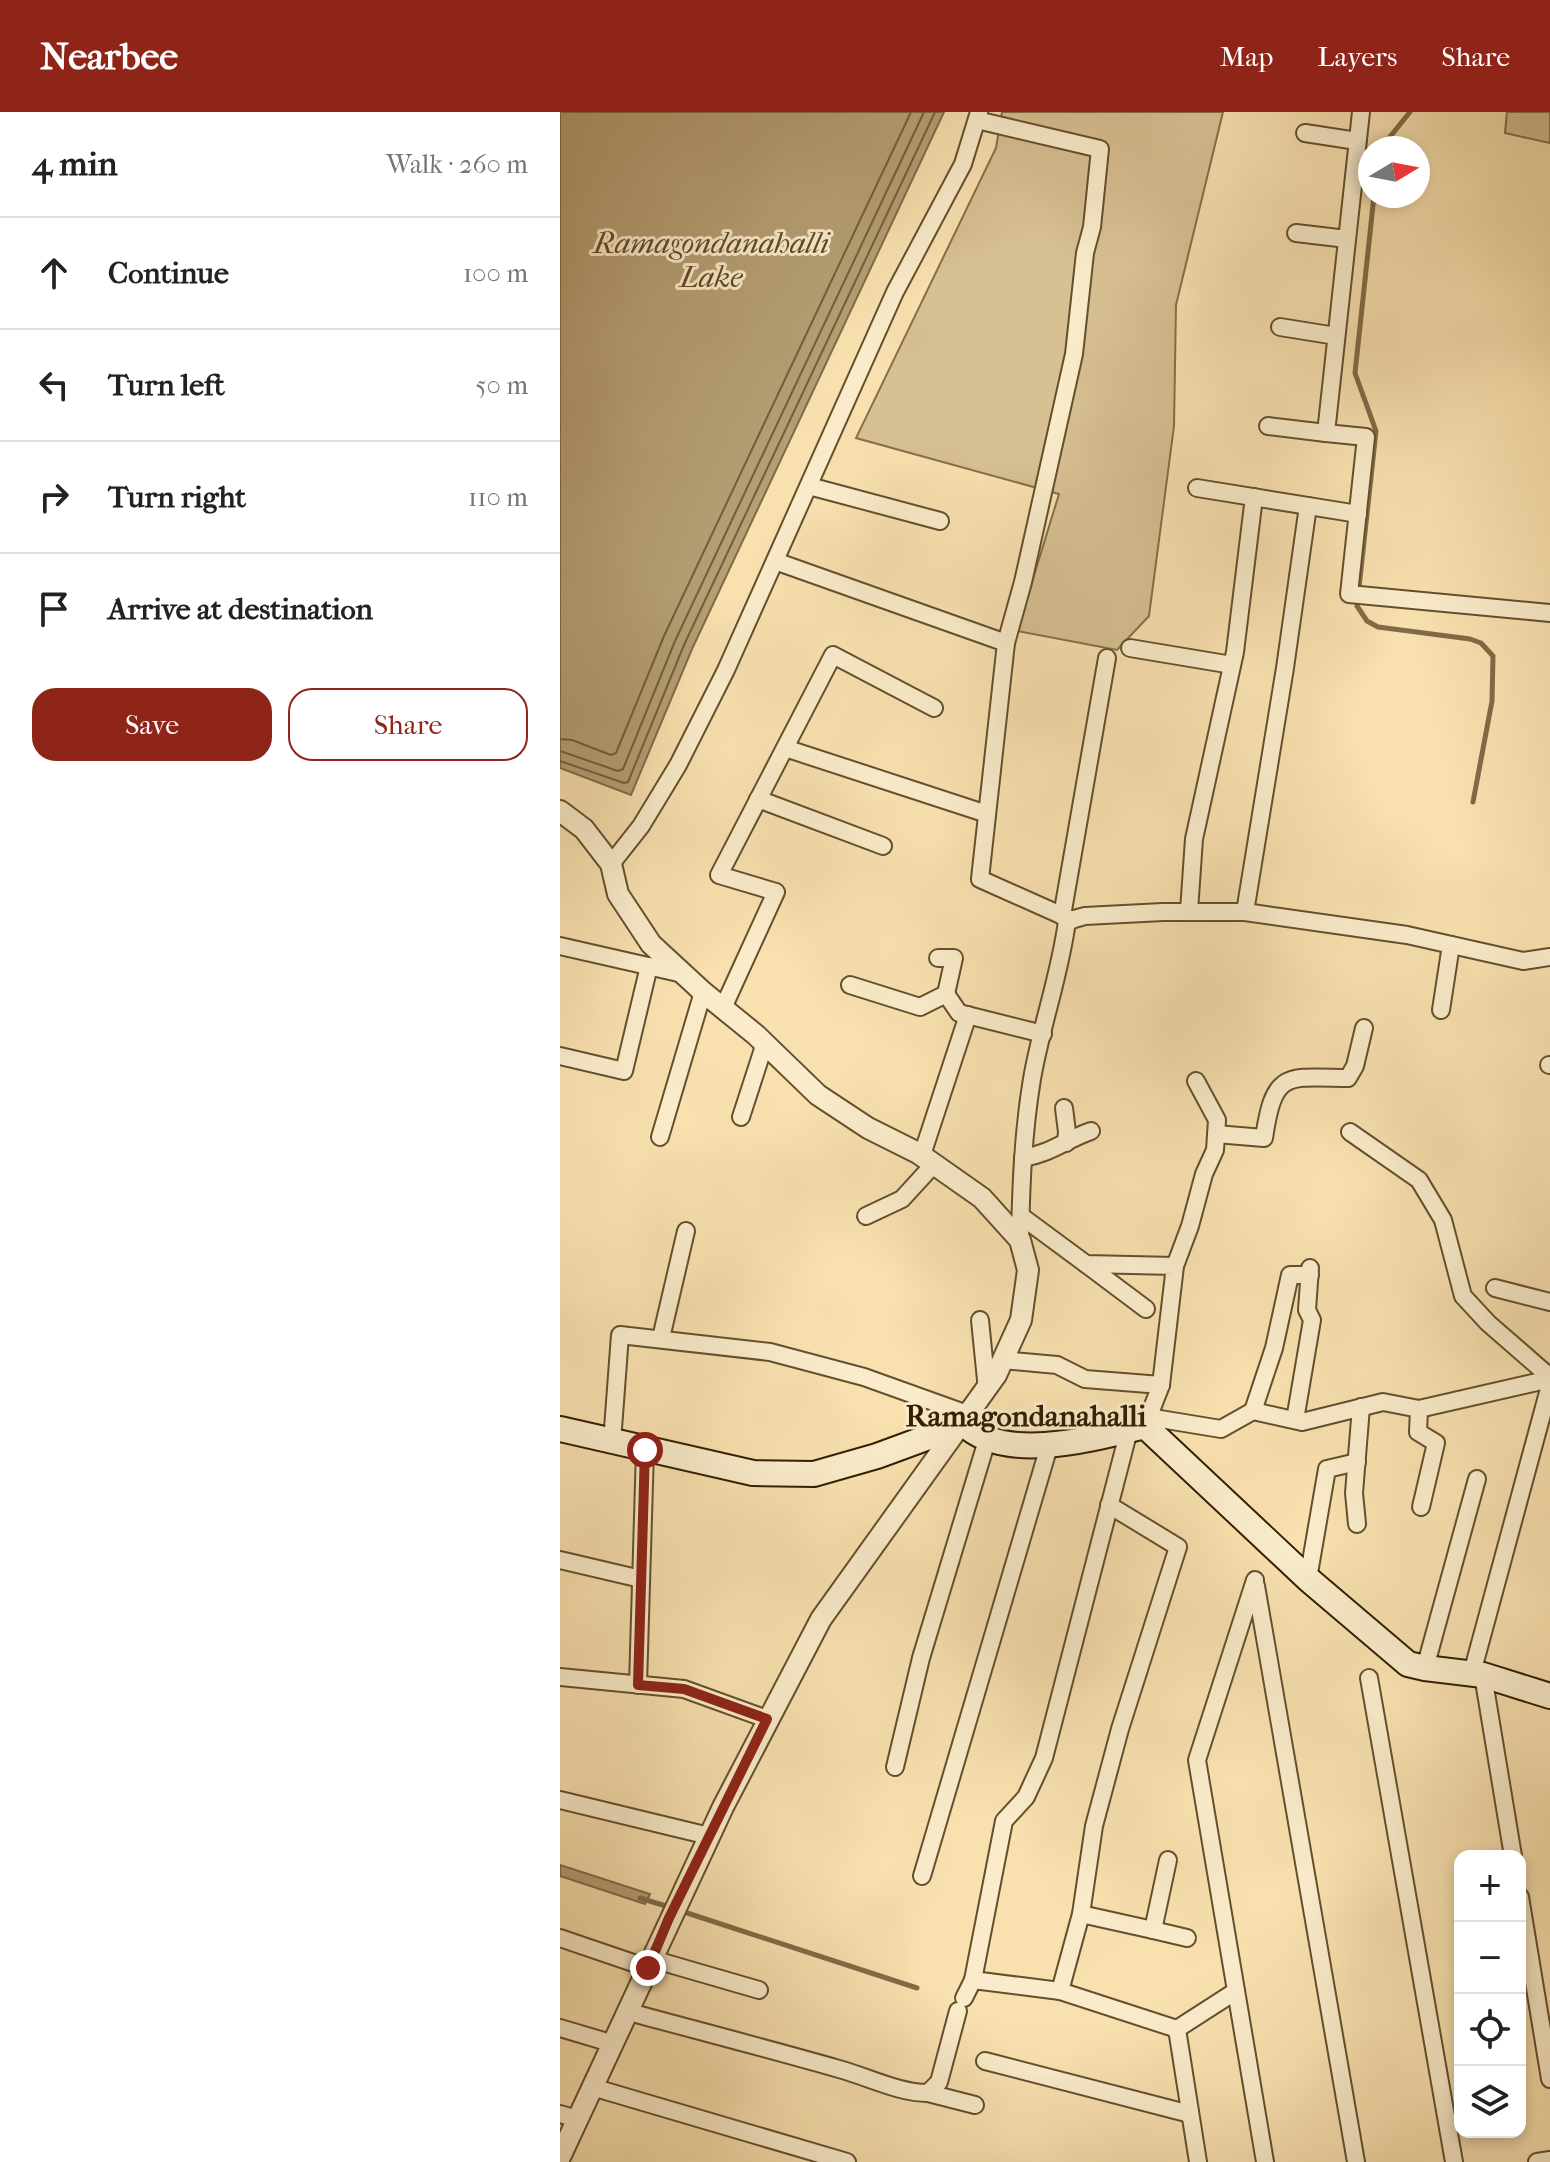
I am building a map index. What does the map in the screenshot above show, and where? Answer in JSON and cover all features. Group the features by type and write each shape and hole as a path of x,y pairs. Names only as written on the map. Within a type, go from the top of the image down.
{"main road":[{"path":"560,1429 753,1473 814,1474 877,1456 967,1420 974,1434 1016,1446 1089,1441 1140,1424 1308,1579 1408,1664 1478,1674 1550,1696"}],"street":[{"path":"1326,433 1361,112"},
{"path":"611,864 641,826 678,765 726,670 895,292 963,164 978,116 1100,149 1074,354 1023,582 1006,643 980,879 1067,918 1189,911 1245,912 1338,924 1523,961 1550,957"},
{"path":"1305,133 1357,141"},
{"path":"1296,233 1347,239"},
{"path":"1280,327 1336,336"},
{"path":"1268,426 1366,437 1349,594 1550,613"},
{"path":"809,486 940,521"},
{"path":"1197,488 1358,514"},
{"path":"1189,911 1194,839 1232,665 1254,497"},
{"path":"1245,912 1283,684 1308,506"},
{"path":"775,561 1006,643"},
{"path":"1130,648 1232,665"},
{"path":"723,1008 776,892 719,875 833,655 934,708"},
{"path":"560,2157 569,2116 592,2087 614,2044 709,1836 821,1619 967,1420 987,1390 1021,1320 1028,1270 1020,1240 1023,1158 1032,1077 1063,949 1107,658"},
{"path":"785,748 987,814"},
{"path":"758,799 883,846"},
{"path":"560,811 584,829 611,864 618,894 651,944 683,974 818,1095 868,1128 928,1160 982,1198 1020,1240"},
{"path":"1441,1010 1451,945"},
{"path":"560,946 683,974"},
{"path":"938,958 954,958 946,994 959,1013 1043,1034"},
{"path":"560,1056 624,1071 649,966"},
{"path":"850,985 920,1007 946,994"},
{"path":"660,1137 703,992"},
{"path":"866,1216 902,1199 928,1160 968,1015"},
{"path":"1216,1134 1264,1138 1269,1102 1282,1084 1296,1077 1348,1078 1355,1066 1364,1028"},
{"path":"741,1117 764,1046"},
{"path":"928,2093 939,2082 961,2004 973,1980 1004,1821 1026,1797 1044,1758 1109,1505 1140,1424 1161,1385 1175,1266 1204,1174 1215,1150 1217,1120 1196,1081"},
{"path":"1064,1108 1066,1143"},
{"path":"1023,1158 1053,1151 1091,1131"},
{"path":"1350,1132 1419,1180 1443,1220 1463,1296 1550,1381"},
{"path":"1021,1216 1146,1309"},
{"path":"661,1338 686,1231"},
{"path":"1086,1264 1175,1266"},
{"path":"1253,1411 1274,1348 1290,1275 1310,1271 1307,1310 1312,1320 1295,1420"},
{"path":"1495,1288 1550,1302"},
{"path":"980,1320 987,1390"},
{"path":"612,1442 620,1335 770,1352 864,1377 967,1420"},
{"path":"1003,1360 1057,1365 1085,1379 1161,1385"},
{"path":"1140,1424 1221,1429 1253,1411 1302,1422 1383,1402 1419,1409 1550,1381"},
{"path":"1512,1850 1478,1674 1550,1381"},
{"path":"1357,1524 1354,1493 1361,1407"},
{"path":"1419,1409 1418,1432 1436,1443 1421,1507"},
{"path":"895,1767 921,1658 988,1437"},
{"path":"922,1876 1050,1443"},
{"path":"638,1685 645,1450"},
{"path":"1308,1579 1327,1469 1357,1462"},
{"path":"1425,1668 1477,1479"},
{"path":"1060,1991 1081,1914 1094,1826 1116,1743 1178,1547 1109,1505"},
{"path":"560,1560 641,1579"},
{"path":"1265,2162 1197,1760 1255,1580 1356,2162"},
{"path":"560,1677 684,1689 767,1719"},
{"path":"1369,1678 1454,2162"},
{"path":"560,1800 709,1836"},
{"path":"1153,1930 1168,1860"},
{"path":"1081,1914 1187,1938"},
{"path":"1524,1922 1550,2079"},
{"path":"560,1938 759,1990"},
{"path":"973,1980 1060,1991 1177,2029"},
{"path":"1177,2029 1236,1991"},
{"path":"629,2012 759,2046 913,2093 928,2093 975,2105"},
{"path":"560,2028 614,2044"},
{"path":"1177,2029 1198,2162"},
{"path":"985,2061 1190,2114"},
{"path":"592,2087 847,2162"},
{"path":"1537,2162 1550,2160"}],"shaded area":[{"path":"1002,112 1223,112 1176,305 1174,426 1149,616 1117,650 1017,631 1059,494 856,438 996,148"},
{"path":"1507,112 1550,112 1550,143 1505,133"}],"water":[{"name":"Ramagondanahalli Lake","path":"560,112 944,112 692,649 631,795 560,768"},
{"path":"560,1865 650,1894 645,1904 560,1876"}],"waterway":[{"path":"1391,136 1410,112"},
{"path":"1373,208 1355,373 1376,431 1357,606 1367,621 1378,627 1470,639 1481,643 1493,656 1492,701 1473,802"},
{"path":"640,1898 669,1907"},
{"path":"678,1910 917,1988"}],"district":[{"name":"Ramagondanahalli","path":"1026,1416"}],"route":[{"path":"645,1450 638,1685 684,1689 767,1719 669,1918 648,1968"}]}
